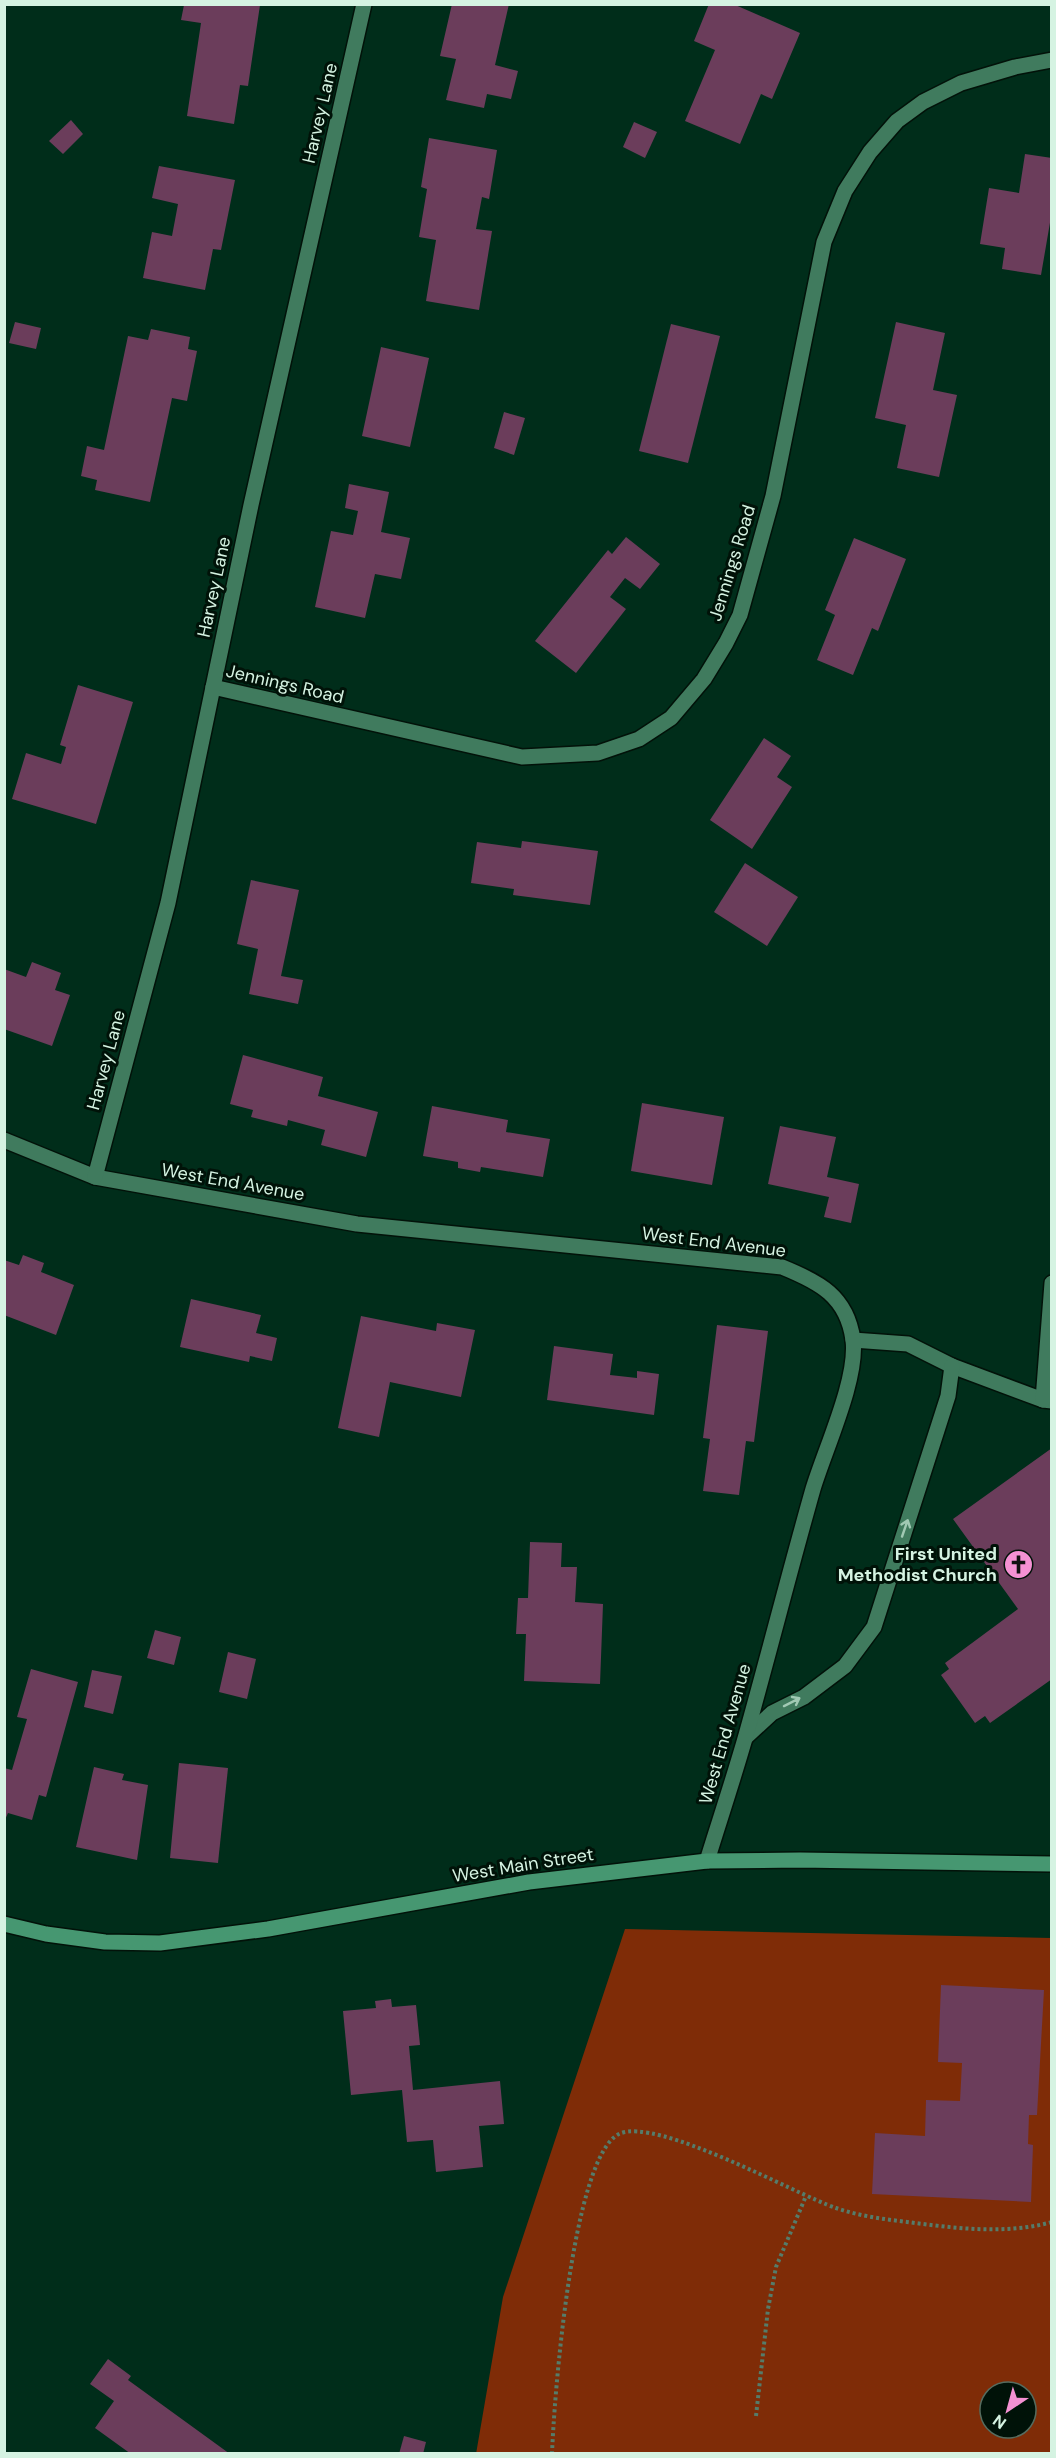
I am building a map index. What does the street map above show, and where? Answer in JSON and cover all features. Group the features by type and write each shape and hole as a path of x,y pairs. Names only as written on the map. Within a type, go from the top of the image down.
{"main road":[{"name":"West Main Street","path":"4,1924 46,1934 105,1942 160,1943 268,1929 529,1882 707,1861 800,1860 1052,1864"}],"street":[{"name":"Harvey Lane","path":"95,1177 168,903 251,505 364,4"},
{"name":"Jennings Road","path":"213,687 522,757 598,753 639,739 671,718 704,679 740,615 773,496 824,242 845,191 870,152 897,121 922,102 961,83 1015,67 1052,60"},
{"name":"West End Avenue","path":"4,1140 95,1177 357,1224 782,1267 808,1277 831,1293 847,1315 853,1340 854,1366 814,1487 746,1737 707,1861"},
{"path":"853,1340 908,1344 952,1366 1047,1400 1052,1283"},
{"path":"746,1737 772,1713 804,1696 845,1666 874,1627 948,1396 952,1366"}],"path":[{"path":"552,2454 562,2342 577,2231 595,2166 605,2146 620,2134 635,2132 656,2136 717,2154 836,2209 868,2217 958,2228 1030,2228 1052,2222"},
{"path":"756,2416 768,2309 776,2267 806,2196"}],"shaded area":[{"path":"625,1929 1051,1938 1051,2453 476,2454 503,2297"}],"building":[{"path":"452,4 509,4 495,65 518,71 511,99 487,94 484,108 446,100 456,59 440,56"},
{"path":"709,4 733,4 800,33 772,99 761,94 740,144 685,121 715,50 694,41"},
{"path":"184,5 260,5 248,86 240,85 234,124 187,116 201,23 181,20"},
{"path":"71,120 83,134 63,154 49,141"},
{"path":"634,122 657,132 645,158 623,147"},
{"path":"429,138 497,150 489,199 482,197 476,229 492,231 479,310 426,301 436,240 419,237 427,189 421,187"},
{"path":"1025,154 1052,158 1052,211 1041,275 1002,269 1005,248 980,244 989,188 1019,193"},
{"path":"159,166 235,180 221,250 213,249 205,290 143,278 152,232 172,236 178,204 152,198"},
{"path":"15,322 41,328 36,349 9,343"},
{"path":"896,322 945,333 933,390 957,395 939,477 897,468 906,425 875,418"},
{"path":"671,324 720,336 688,463 639,451"},
{"path":"151,329 190,337 188,349 197,351 187,401 172,398 150,502 95,490 97,480 81,476 87,446 104,450 128,336 148,340"},
{"path":"381,347 429,358 410,447 362,436"},
{"path":"504,412 525,418 514,455 494,448"},
{"path":"349,484 389,492 381,532 410,538 401,579 375,574 365,618 315,607 331,531 353,535 358,511 345,508"},
{"path":"626,537 660,564 640,589 625,578 610,597 626,609 576,673 535,641 608,550 612,554"},
{"path":"854,538 906,559 878,631 872,628 853,675 817,660 835,615 825,610"},
{"path":"78,685 133,702 96,824 12,799 26,753 61,764 66,747 60,745"},
{"path":"764,738 791,756 777,777 792,787 752,849 710,820"},
{"path":"522,841 598,851 590,905 513,895 514,889 471,883 477,842 521,848"},
{"path":"745,863 798,897 767,946 714,912"},
{"path":"251,880 299,890 281,976 303,980 298,1004 249,994 258,949 237,944"},
{"path":"32,962 61,973 55,990 70,995 52,1046 4,1029 4,969 26,977"},
{"path":"243,1055 323,1077 318,1096 378,1112 366,1157 321,1145 325,1130 288,1120 287,1126 251,1117 253,1110 230,1104"},
{"path":"642,1103 724,1117 712,1185 631,1171"},
{"path":"432,1106 508,1120 506,1132 550,1139 543,1177 481,1167 480,1172 458,1168 458,1162 423,1156"},
{"path":"780,1126 836,1137 827,1177 859,1184 851,1223 824,1217 829,1197 768,1184"},
{"path":"23,1255 44,1263 41,1272 74,1285 56,1335 4,1315 4,1260 19,1265"},
{"path":"191,1299 261,1315 256,1333 277,1338 272,1361 250,1356 249,1362 180,1347"},
{"path":"361,1316 436,1331 437,1323 475,1330 461,1397 390,1382 379,1437 338,1428"},
{"path":"717,1325 768,1331 754,1442 746,1441 739,1495 703,1491 710,1439 703,1438"},
{"path":"554,1346 613,1354 610,1375 637,1378 637,1371 659,1374 654,1415 547,1400"},
{"name":"First United Methodist Church","path":"1052,1448 1052,1679 990,1723 985,1716 975,1723 941,1675 949,1669 945,1663 1018,1609 953,1519"},
{"path":"530,1542 562,1543 561,1567 577,1567 575,1602 603,1604 600,1684 524,1681 526,1634 516,1634 518,1598 528,1598"},
{"path":"155,1630 181,1637 174,1665 147,1658"},
{"path":"228,1652 256,1659 247,1699 219,1692"},
{"path":"31,1669 78,1682 46,1797 39,1795 32,1820 8,1813 4,1822 4,1768 12,1770 27,1719 17,1717"},
{"path":"92,1670 122,1676 113,1714 84,1707"},
{"path":"179,1763 228,1768 218,1863 170,1858"},
{"path":"94,1767 124,1774 122,1780 148,1785 137,1860 76,1847"},
{"path":"941,1985 1044,1990 1037,2115 1029,2115 1028,2144 1033,2145 1031,2202 872,2194 875,2133 925,2136 926,2100 960,2101 962,2063 938,2062"},
{"path":"391,1999 392,2007 416,2005 420,2045 409,2046 413,2090 500,2081 504,2124 479,2126 483,2167 436,2172 433,2140 407,2142 402,2090 351,2095 343,2011 376,2008 375,2001"},
{"path":"108,2359 131,2376 128,2380 230,2454 131,2454 95,2428 114,2401 90,2384"},
{"path":"404,2436 426,2442 423,2454 399,2454"}],"place":[{"name":"First United Methodist Church","path":"1018,1564"}]}
